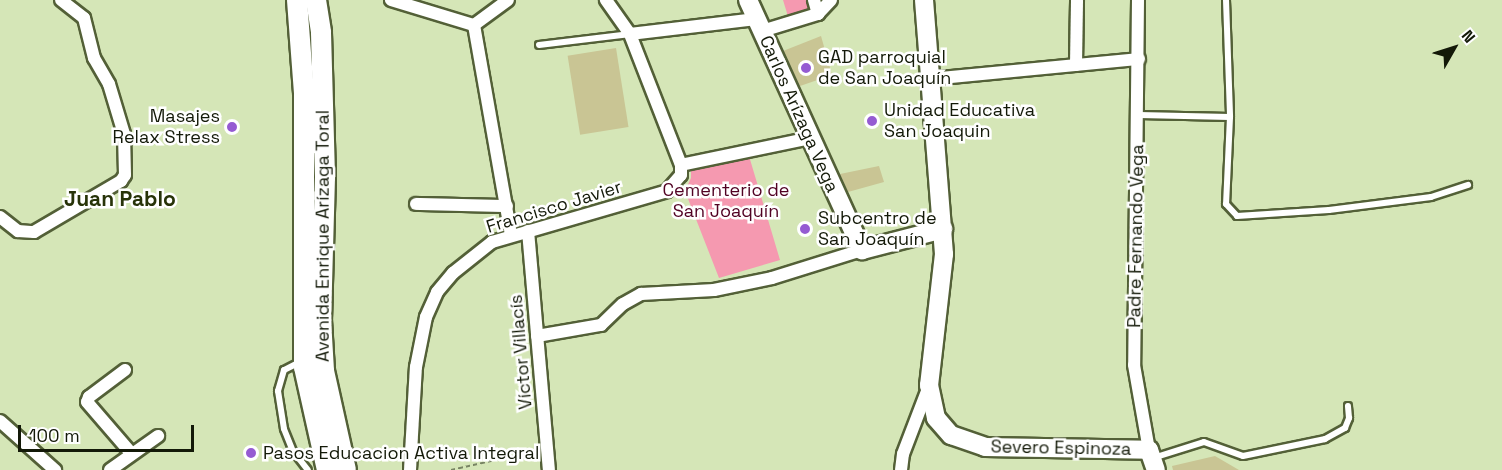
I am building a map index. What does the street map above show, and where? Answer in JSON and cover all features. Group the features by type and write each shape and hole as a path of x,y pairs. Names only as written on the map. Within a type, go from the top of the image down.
{"main road":[{"name":"Avenida Enrique Arízaga Toral","path":"297,0 304,94 304,361 314,422 327,470"},
{"name":"Avenida Enrique Arízaga Toral","path":"316,0 321,33 325,177 321,320 324,371 346,470"}],"street":[{"path":"0,218 18,231 34,232 121,181 125,175 124,134 110,84 94,58 84,18 61,0"},
{"path":"391,0 474,25"},
{"path":"474,25 508,0"},
{"path":"606,0 630,34 681,165 810,138"},
{"name":"Carlos Arízaga Vega","path":"748,0 862,250"},
{"path":"814,0 818,14"},
{"path":"630,34 759,25 818,14 831,0"},
{"name":"Severo Espinoza","path":"924,0 944,254 929,385 936,418 951,435 969,444 1152,460"},
{"path":"1076,65 1077,0"},
{"name":"Padre Fernando Vega","path":"1138,0 1139,115 1134,365 1152,460"},
{"path":"474,25 511,235"},
{"path":"931,79 1139,59"},
{"name":"Francisco Javier","path":"410,470 416,367 426,317 436,292 474,254 511,235 668,191 681,175 681,165"},
{"path":"416,204 507,206"},
{"path":"537,336 602,325 623,304 641,294 726,288 772,278 862,250 943,229"},
{"name":"Víctor Villacís","path":"528,231 549,470"},
{"path":"125,370 89,397 87,402 131,453"},
{"path":"901,470 903,454 929,385"},
{"path":"0,421 55,470"},
{"path":"110,470 158,436"}],"lane":[{"path":"1226,0 1230,117 1226,204 1237,216 1295,214 1431,197 1468,185"},
{"path":"539,45 630,34"},
{"path":"1139,115 1230,117"},
{"path":"304,361 284,370 278,391 284,429 293,451 308,470"},
{"path":"1152,460 1204,442 1243,456 1325,439 1344,428 1349,418 1348,406"}],"path":[{"path":"451,470 548,449"}],"green space":[{"path":"783,0 813,0 818,12 790,23"},
{"name":"Cementerio de San Joaquín","path":"749,156 780,260 719,278 685,191 691,178 691,167"}],"building":[{"path":"821,36 832,75 800,86 783,51"},
{"path":"616,48 629,127 580,135 568,56"},
{"path":"879,166 884,182 848,192 840,174"},
{"path":"1215,456 1239,470 1173,470 1172,466"}],"place":[{"name":"GAD parroquial de San Joaquín","path":"806,68"},
{"name":"Unidad Educativa San Joaquin","path":"872,121"},
{"name":"Masajes Relax Stress","path":"232,127"},
{"name":"Subcentro de San Joaquín","path":"805,229"},
{"name":"Pasos Educacion Activa Integral","path":"251,453"}],"district":[{"name":"Juan Pablo","path":"120,199"}]}
